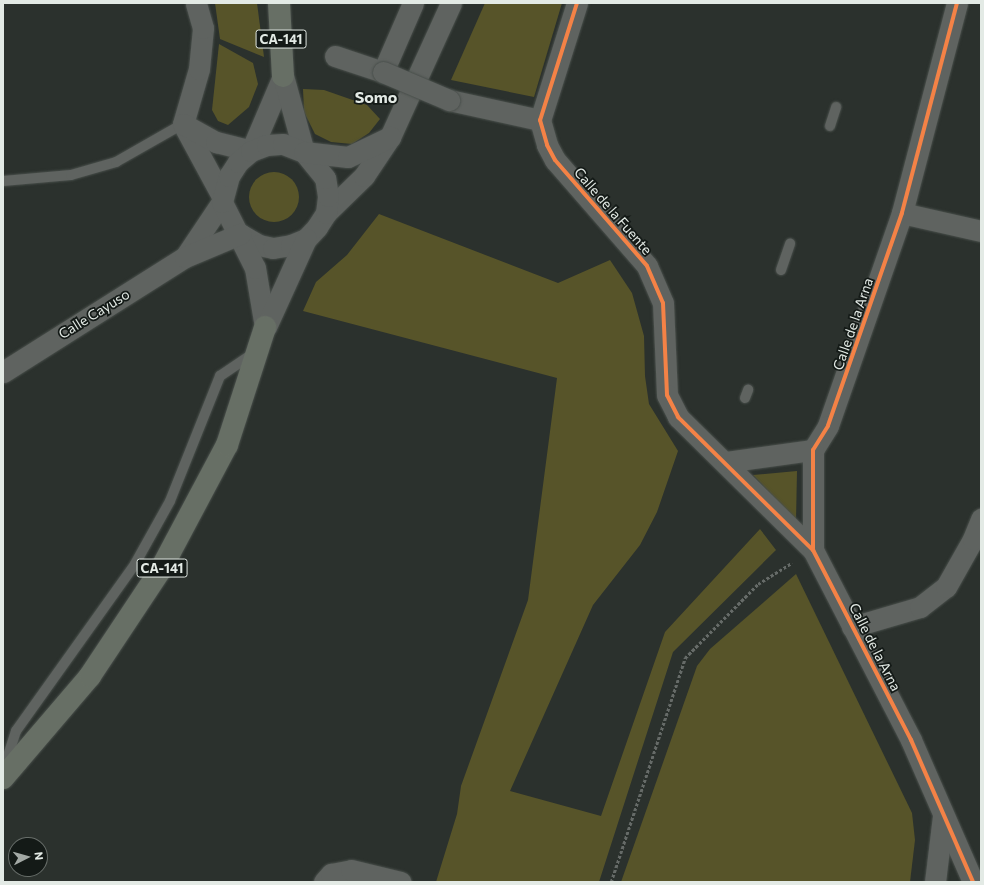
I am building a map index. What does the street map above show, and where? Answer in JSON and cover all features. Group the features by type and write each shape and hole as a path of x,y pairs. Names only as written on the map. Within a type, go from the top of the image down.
{"main road":[{"name":"CA-141","path":"279,3 283,76"},
{"name":"CA-141","path":"3,778 90,676 161,569 227,445 259,350 265,327"}],"street":[{"path":"196,3 203,28 199,69 183,124 240,234 255,268 265,327"},
{"path":"383,72 413,3"},
{"path":"265,327 306,239 318,227 326,213 364,176 390,137 451,3"},
{"path":"335,56 383,72 449,100 540,120 577,3"},
{"name":"Calle de la Arna","path":"957,3 902,213 828,426 813,450 813,550 912,740 973,882"},
{"path":"251,151 283,76"},
{"path":"283,76 304,152 325,178 328,196 326,213"},
{"name":"Calle de la Fuente","path":"540,120 555,160 647,266 663,303 667,395 678,417 726,462 813,550"},
{"path":"183,124 216,142 251,151"},
{"path":"185,256 222,199 234,166 251,151 267,145 283,144 304,152 348,157 390,137"},
{"path":"902,213 981,231"},
{"path":"240,234 259,245 273,248 291,245 306,239"},
{"path":"185,256 240,234"},
{"name":"Calle Cayuso","path":"3,372 185,256"},
{"path":"726,462 813,450"},
{"name":"Calle de la Arna","path":"852,627 920,607 946,586 973,539 981,519"},
{"path":"935,882 943,815"},
{"path":"324,882 331,874 351,870 401,882"}],"lane":[{"path":"830,126 836,107"},
{"path":"3,181 71,175 116,162 183,124"},
{"path":"781,270 790,244"},
{"path":"3,770 16,731 138,558 170,501 220,376 259,350"}],"path":[{"path":"611,882 685,658 758,584 813,550"}],"shaded area":[{"path":"215,3 257,3 264,57 220,39"},
{"path":"485,3 562,3 534,97 451,80"},
{"path":"219,44 253,63 258,84 249,107 228,125 218,121 212,110"},
{"path":"303,89 324,90 367,105 380,119 369,133 352,144 331,142 315,134 304,112"},
{"path":"274,172 288,176 295,183 299,197 295,211 288,218 274,222 260,218 253,211 249,197 253,183 260,176"},
{"path":"379,214 558,283 610,260 632,293 644,336 645,376 649,404 678,451 657,512 640,545 593,605 510,791 601,816 665,632 760,529 776,550 673,652 599,882 436,882 457,814 461,786 528,600 557,378 303,311 316,282 347,255"},
{"path":"797,471 796,520 753,475"},
{"path":"796,574 912,813 915,840 910,882 621,882 697,666 710,649"}],"cycle path":[{"path":"577,3 540,120 547,145 555,160 647,266 663,303 667,395 678,417 813,550"},
{"path":"957,3 902,213 828,426 813,450 813,550 911,740 973,882"}],"district":[{"name":"Somo","path":"376,97"}]}
